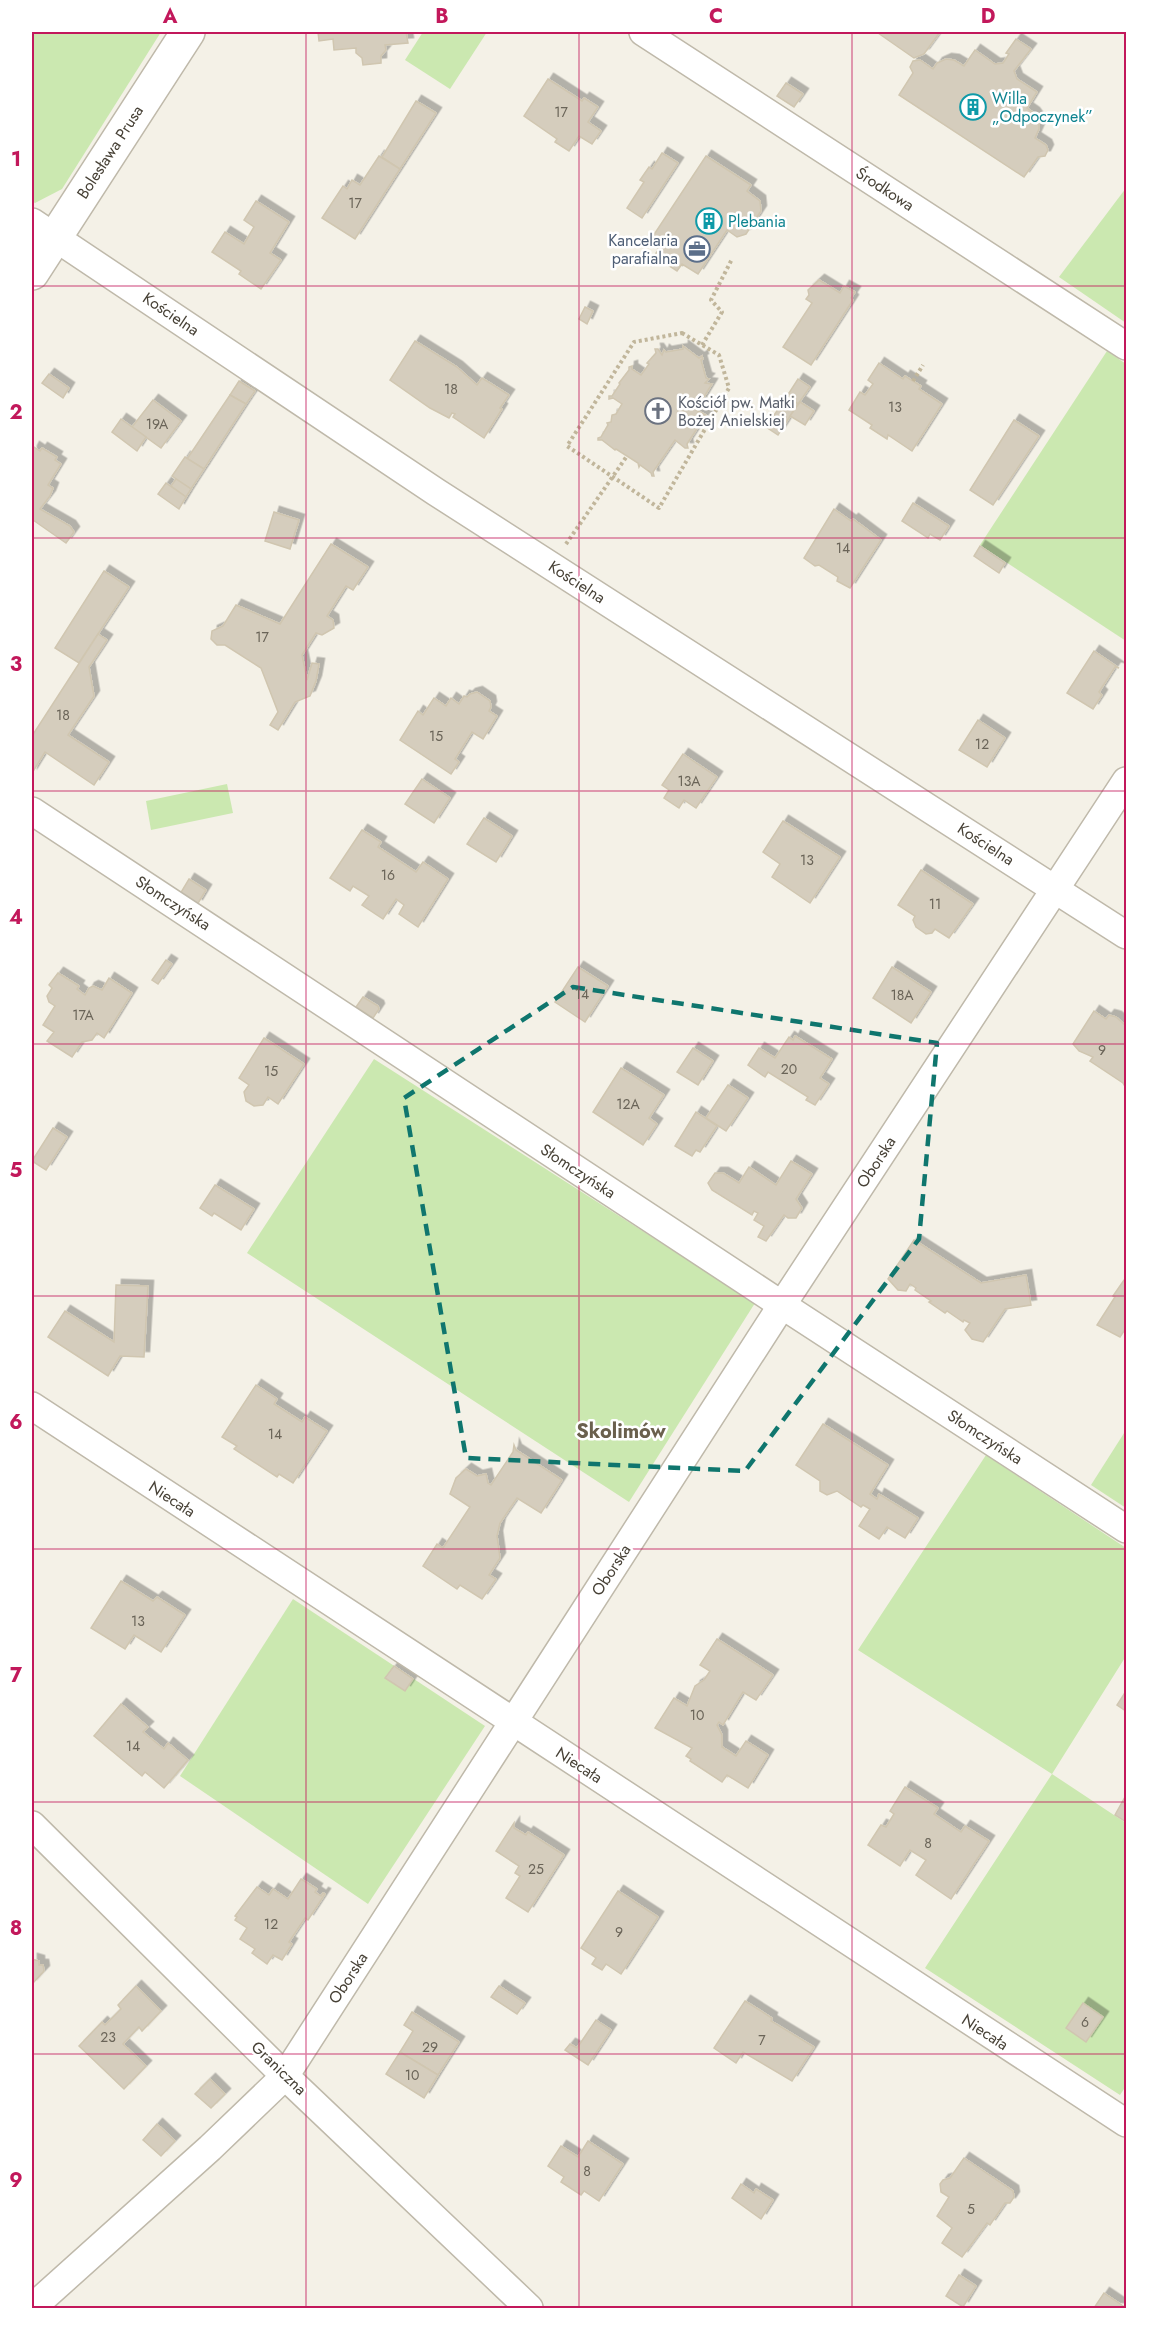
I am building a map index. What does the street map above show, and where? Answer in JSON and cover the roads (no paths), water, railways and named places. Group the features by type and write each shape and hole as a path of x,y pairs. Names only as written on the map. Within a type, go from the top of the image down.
{"street":[{"name":"Bolesława Prusa","path":"32,273 43,229 188,32"},
{"name":"Środkowa","path":"643,32 1126,346"},
{"name":"Kościelna","path":"43,229 436,492 1126,935"},
{"name":"Oborska","path":"33,2304 210,2148 285,2076 782,1305 1126,781"},
{"name":"Słomczyńska","path":"32,811 1126,1529"},
{"name":"Niecała","path":"32,1406 1126,2123"},
{"name":"Graniczna","path":"32,1825 285,2076 529,2308"}],"place":[{"name":"Willa „Odpoczynek”","path":"973,107"},
{"name":"Plebania","path":"709,221"},
{"name":"Kancelaria parafialna","path":"697,249"},
{"name":"Kościół pw. Matki Bożej Anielskiej","path":"658,411"}],"district":[{"name":"Skolimów","path":"621,1431"}]}
